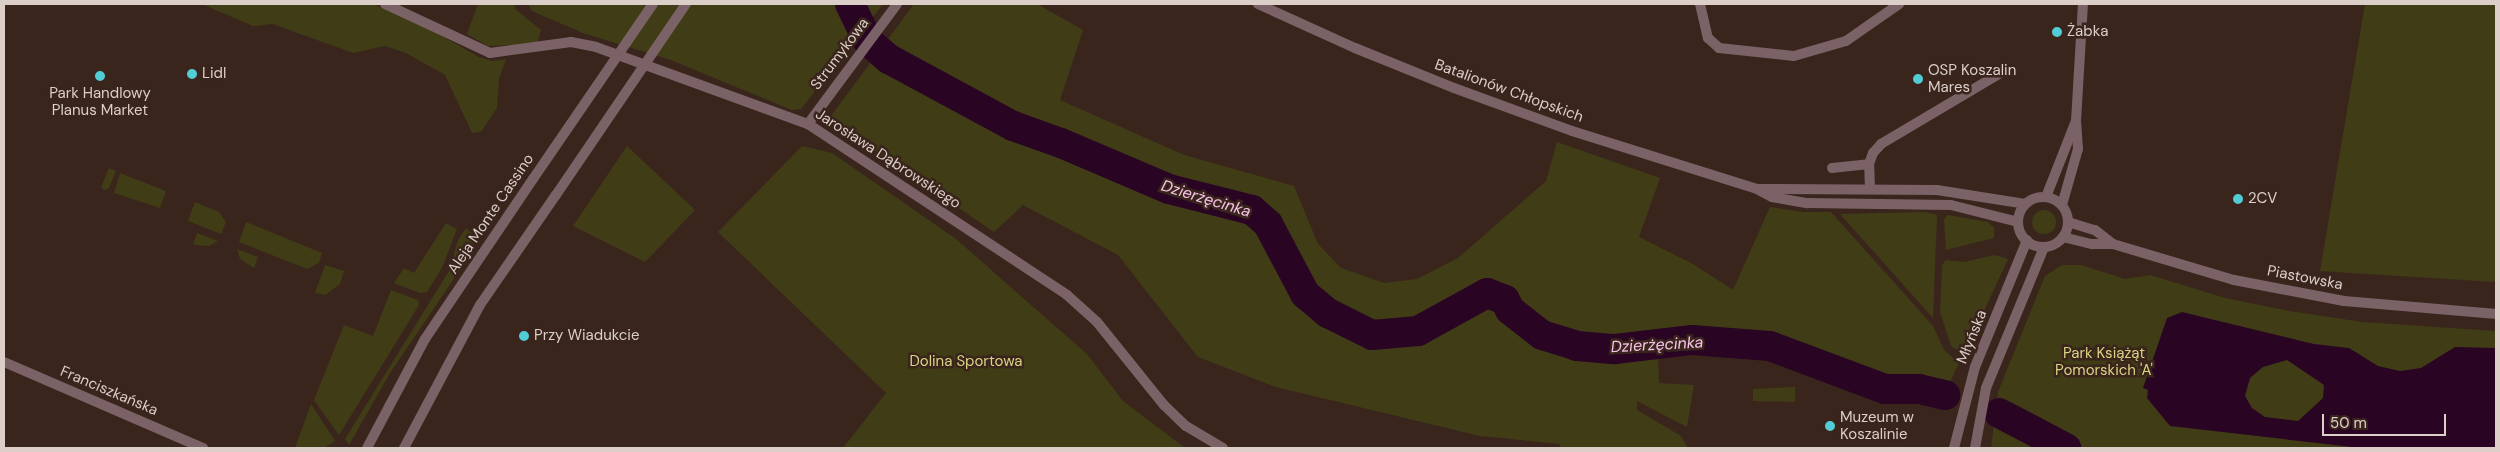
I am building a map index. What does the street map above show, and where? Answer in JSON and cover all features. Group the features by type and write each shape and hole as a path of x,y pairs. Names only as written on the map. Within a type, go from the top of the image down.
{"street":[{"name":"Jarosława Dąbrowskiego","path":"385,4 490,53 571,42 596,47 808,124 1067,295 1096,322 1164,405 1186,426 1223,448"},
{"name":"Aleja Monte Cassino","path":"367,448 425,339 653,4"},
{"path":"404,448 480,305 686,4"},
{"name":"Strumykowa","path":"808,124 897,4"},
{"name":"Batalionów Chłopskich","path":"1258,4 1355,48 1508,108 1757,189 1772,197 1807,203 1951,204 2018,222"},
{"path":"1700,4 1708,38 1719,48 1794,56 1846,41 1899,4"},
{"path":"2062,205 2046,197 2025,204 2018,222 2026,240 2044,247 2063,237 2068,222 2062,205 2078,149 2076,121 2083,4"},
{"path":"1870,189 1869,164 1873,153 1881,144 2004,71"},
{"path":"2046,197 2076,121"},
{"path":"1832,168 1869,164"},
{"name":"Batalionów Chłopskich","path":"1757,189 1937,190 2025,204"},
{"name":"Piastowska","path":"2068,222 2095,230 2113,244"},
{"name":"Piastowska","path":"2063,237 2092,244 2113,244 2227,278 2330,298 2496,314"},
{"name":"Młyńska","path":"1954,448 1961,412 1976,367 2026,240"},
{"name":"Młyńska","path":"1975,448 1978,418 1990,375 2044,247"},
{"name":"Franciszkańska","path":"4,362 203,448"}],"green space":[{"path":"202,4 372,4 417,22 479,57 492,61 506,59 499,79 497,108 481,132 472,133 445,75 406,53 385,46 353,53 273,24 253,26"},
{"path":"478,4 515,4 515,9 541,30 537,44 488,46 467,34"},
{"path":"528,4 883,4 801,109 792,110 671,60 583,33 532,11"},
{"path":"914,4 1037,4 1083,30 1060,100 1184,155 1294,186 1318,244 1341,268 1384,283 1417,279 1458,258 1546,181 1557,142 1660,178 1639,237 1693,264 1733,290 1770,207 1802,212 1831,212 1933,326 1944,350 1959,363 1940,403 1751,343 1705,337 1638,349 1638,357 1658,355 1659,383 1694,385 1687,427 1637,401 1637,410 1681,436 1688,448 1559,448 1560,444 1480,436 1276,387 1198,357 1118,255 1023,205 994,232 834,123 831,116"},
{"path":"2365,4 2496,4 2496,282 2320,271"},
{"path":"627,146 695,210 645,262 573,226"},
{"name":"Dolina Sportowa","path":"802,146 832,153 956,239 1087,354 1123,401 1185,448 843,448 886,393 718,232"},
{"path":"109,168 116,171 109,188 105,190 101,188"},
{"path":"120,173 166,191 160,208 114,193"},
{"path":"195,202 219,212 226,222 221,234 188,221"},
{"path":"2044,210 2053,213 2056,222 2053,231 2044,234 2035,231 2032,222 2035,213"},
{"path":"1925,212 1937,215 1933,318 1840,214"},
{"path":"1948,215 1988,222 1994,228 1994,238 1946,250 1944,219"},
{"path":"246,222 322,253 319,263 307,269 239,242"},
{"path":"446,223 457,229 442,268 427,292 420,293 394,283 404,268 414,273"},
{"path":"466,228 474,235 474,249 390,373 349,445 345,439 449,271 458,240"},
{"path":"197,233 218,241 209,246 193,244"},
{"path":"237,249 258,257 254,268 240,259"},
{"path":"1995,255 2008,259 1964,354 1951,346 1940,312 1942,265 1946,260 1964,262"},
{"path":"325,265 344,271 340,284 325,295 315,293"},
{"name":"Park Książąt Pomorskich 'A'","path":"2062,265 2081,265 2125,279 2150,275 2225,298 2289,311 2362,322 2496,331 2496,448 1991,448 1998,392 2045,276"},
{"path":"391,290 418,300 419,305 339,435 314,400 344,325 373,336"},
{"path":"1795,387 1795,402 1753,401 1753,389"},
{"path":"311,404 335,441 324,448 295,448"}],"shaded area":[{"path":"2182,312 2314,344 2349,348 2378,366 2400,371 2421,368 2455,347 2496,348 2496,448 2352,447 2170,426 2147,398 2148,390 2143,388 2167,318","holes":["2287,360 2324,385 2323,398 2298,421 2265,417 2252,408 2245,396 2250,378 2263,367"]},
{"path":"1830,369 1879,377 1885,389 1881,395 1867,396"}],"waterway":[{"name":"Dzierżęcinka","path":"850,4 868,41 889,59 1013,126 1061,143 1169,189 1252,210 1268,224 1305,294 1328,313 1372,335 1418,331 1487,293 1505,300 1510,310 1542,335 1577,346 1615,349 1692,340 1770,346 1885,389 1919,389 1945,395"},
{"name":"Dzierżęcinka","path":"1999,413 2066,448"}],"place":[{"name":"Żabka","path":"2057,32"},
{"name":"Lidl","path":"192,74"},
{"name":"Park Handlowy Planus Market","path":"100,76"},
{"name":"OSP Koszalin Mares","path":"1918,79"},
{"name":"2CV","path":"2238,199"},
{"name":"Przy Wiadukcie","path":"524,336"},
{"name":"Muzeum w Koszalinie","path":"1830,426"}]}
